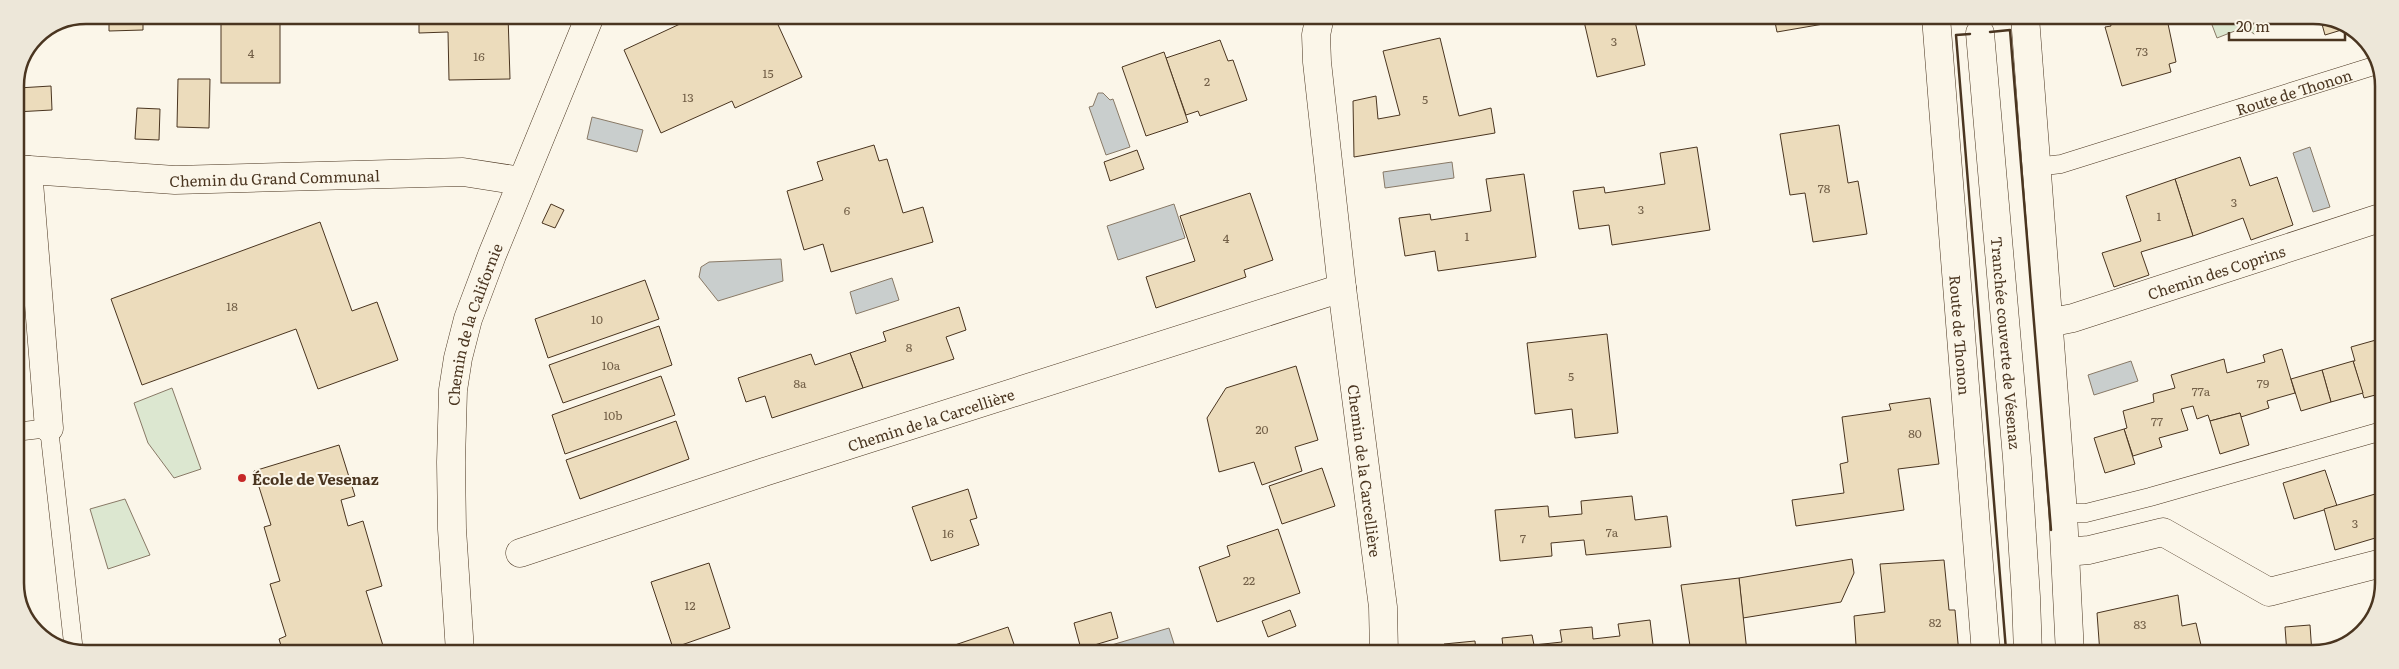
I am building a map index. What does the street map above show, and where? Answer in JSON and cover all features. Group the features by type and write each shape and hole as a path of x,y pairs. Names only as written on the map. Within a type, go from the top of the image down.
{"street":[{"name":"Chemin de la Californie","path":"460,645 452,529 453,390 458,358 468,319 521,181 587,24"},
{"name":"Chemin de la Carcellière","path":"1318,24 1316,35 1317,62 1342,288 1383,607 1384,645"},
{"name":"Route de Thonon","path":"1937,24 1985,645"},
{"path":"2026,24 2066,552 2070,645"},
{"name":"Tranchée couverte de Vésenaz","path":"1980,33 2016,448 2028,645"},
{"name":"Chemin du Grand Communal","path":"24,170 175,180 463,172 521,181"},
{"name":"Chemin du Grand Communal","path":"24,198 49,428"},
{"name":"Chemin des Coprins","path":"2048,323 2074,318 2375,220"},
{"name":"Chemin de la Carcellière","path":"520,553 774,469 1342,288"},
{"path":"2066,552 2089,550 2164,532 2269,592 2375,565"}],"lane":[{"name":"Route de Thonon","path":"2036,167 2060,164 2372,67"},
{"path":"24,431 49,428 73,644"},
{"path":"2063,513 2086,513 2150,497 2375,433"}],"green space":[{"path":"2212,24 2263,24 2265,28 2254,34 2245,27 2217,38"},
{"path":"172,388 201,469 174,478 148,443 134,403"},
{"path":"125,499 150,555 108,569 90,509"}],"shaded area":[{"path":"1098,93 1103,93 1110,100 1113,99 1130,147 1106,155 1089,107 1093,106"},
{"path":"592,117 643,130 637,152 587,139"},
{"path":"2310,147 2330,207 2313,212 2293,153"},
{"path":"1452,162 1454,178 1385,188 1383,172"},
{"path":"1174,204 1185,238 1118,260 1107,226"},
{"path":"781,259 783,281 718,301 699,277 701,267 709,262"},
{"path":"892,278 899,300 856,314 850,292"},
{"path":"2131,361 2138,381 2094,395 2088,375"},
{"path":"1169,628 1174,645 1112,645"}],"building":[{"path":"109,24 143,24 143,30 109,31"},
{"path":"221,24 280,24 280,83 221,83"},
{"path":"419,24 508,24 510,79 449,80 448,32 419,33"},
{"path":"680,24 778,24 802,77 735,108 732,101 661,133 624,50"},
{"path":"1585,24 1636,24 1645,65 1597,77"},
{"path":"1775,24 1823,24 1777,32"},
{"path":"2111,24 2168,24 2176,62 2169,64 2171,72 2122,86 2105,27 2111,26"},
{"path":"2322,24 2341,30 2325,35"},
{"path":"1440,38 1459,116 1491,108 1495,133 1354,157 1353,101 1376,96 1378,119 1400,115 1383,51"},
{"path":"1220,40 1228,61 1233,60 1247,100 1200,116 1198,111 1186,115 1166,58"},
{"path":"1164,52 1188,122 1146,136 1122,67"},
{"path":"178,79 210,79 209,128 177,127"},
{"path":"51,86 52,110 24,112 24,88"},
{"path":"137,108 160,109 159,140 135,139"},
{"path":"1839,125 1848,183 1858,181 1867,234 1813,242 1805,193 1790,195 1780,134"},
{"path":"874,145 879,161 887,159 903,213 923,207 933,242 831,272 823,244 804,250 787,191 823,180 817,162"},
{"path":"1697,147 1710,230 1612,245 1609,225 1579,229 1573,191 1604,187 1605,193 1665,184 1660,153"},
{"path":"1137,150 1144,169 1110,181 1104,162"},
{"path":"2240,157 2250,186 2277,177 2293,225 2251,240 2243,218 2193,236 2175,179"},
{"path":"1524,174 1536,257 1438,271 1435,251 1405,256 1399,218 1430,214 1431,220 1491,211 1486,179"},
{"path":"2175,179 2193,236 2141,252 2149,275 2114,287 2102,253 2141,241 2126,196"},
{"path":"1250,193 1273,260 1244,270 1246,277 1156,308 1146,277 1195,261 1180,216"},
{"path":"551,204 564,210 555,228 542,223"},
{"path":"320,222 352,311 377,302 398,360 318,389 296,329 142,385 111,299"},
{"path":"645,280 659,319 548,358 535,319"},
{"path":"959,307 966,330 946,337 954,359 863,388 850,353 886,341 883,332"},
{"path":"659,326 672,365 563,403 549,365"},
{"path":"1607,334 1618,433 1575,438 1572,409 1535,414 1527,343"},
{"path":"2375,340 2375,395 2364,398 2353,361 2355,361 2351,347"},
{"path":"2282,349 2295,393 2267,401 2269,408 2241,417 2240,413 2210,421 2208,415 2197,419 2193,406 2181,409 2188,430 2159,438 2162,447 2133,456 2124,429 2127,428 2123,411 2154,402 2153,394 2175,388 2171,375 2224,359 2227,373 2265,362 2263,355"},
{"path":"850,353 863,388 772,418 765,396 746,402 738,378 811,354 815,365"},
{"path":"2353,361 2363,393 2331,402 2322,370"},
{"path":"1296,366 1318,440 1295,447 1302,471 1262,485 1254,462 1219,472 1207,418 1226,388"},
{"path":"2322,370 2331,402 2301,411 2291,379"},
{"path":"661,376 675,415 565,454 552,415"},
{"path":"1930,398 1939,464 1898,469 1904,510 1796,526 1792,500 1844,493 1840,464 1848,462 1842,417 1891,410 1889,404"},
{"path":"2240,413 2249,445 2220,454 2210,421"},
{"path":"676,421 689,459 580,499 566,460"},
{"path":"2124,429 2135,464 2105,473 2094,438"},
{"path":"339,445 355,496 341,500 348,526 363,521 382,586 366,591 383,645 281,645 279,639 286,636 270,584 280,581 264,527 271,525 254,471"},
{"path":"1322,468 1335,506 1282,524 1269,486"},
{"path":"2325,470 2337,506 2294,519 2283,483"},
{"path":"968,489 977,518 970,520 979,545 931,561 912,507"},
{"path":"2375,494 2375,538 2335,550 2324,509"},
{"path":"1632,496 1635,520 1667,516 1671,547 1586,555 1584,540 1551,543 1552,556 1500,561 1495,510 1548,506 1549,517 1582,514 1581,501"},
{"path":"1278,529 1300,593 1217,622 1199,567 1230,556 1227,546"},
{"path":"1852,559 1854,573 1841,602 1743,618 1739,578"},
{"path":"1944,560 1949,610 1955,610 1958,645 1856,645 1854,616 1885,612 1880,564"},
{"path":"709,563 730,628 682,645 672,645 651,582"},
{"path":"1739,578 1746,645 1690,645 1681,585"},
{"path":"2178,595 2182,626 2196,623 2201,645 2099,645 2097,613"},
{"path":"1290,610 1296,626 1268,637 1262,621"},
{"path":"1111,612 1118,638 1094,645 1080,645 1074,623"},
{"path":"1650,620 1653,645 1534,645 1562,642 1560,630 1592,627 1593,639 1620,636 1618,624"},
{"path":"2310,625 2311,645 2286,645 2285,627"},
{"path":"1008,627 1014,645 955,645"},
{"path":"1532,635 1534,645 1503,645 1502,638"},
{"path":"1475,641 1475,645 1444,644"}],"wall":[{"path":"1990,32 2010,30 2051,530"},
{"path":"1970,34 1956,35 2006,645"}],"place":[{"name":"École de Vesenaz","path":"242,478"}]}
